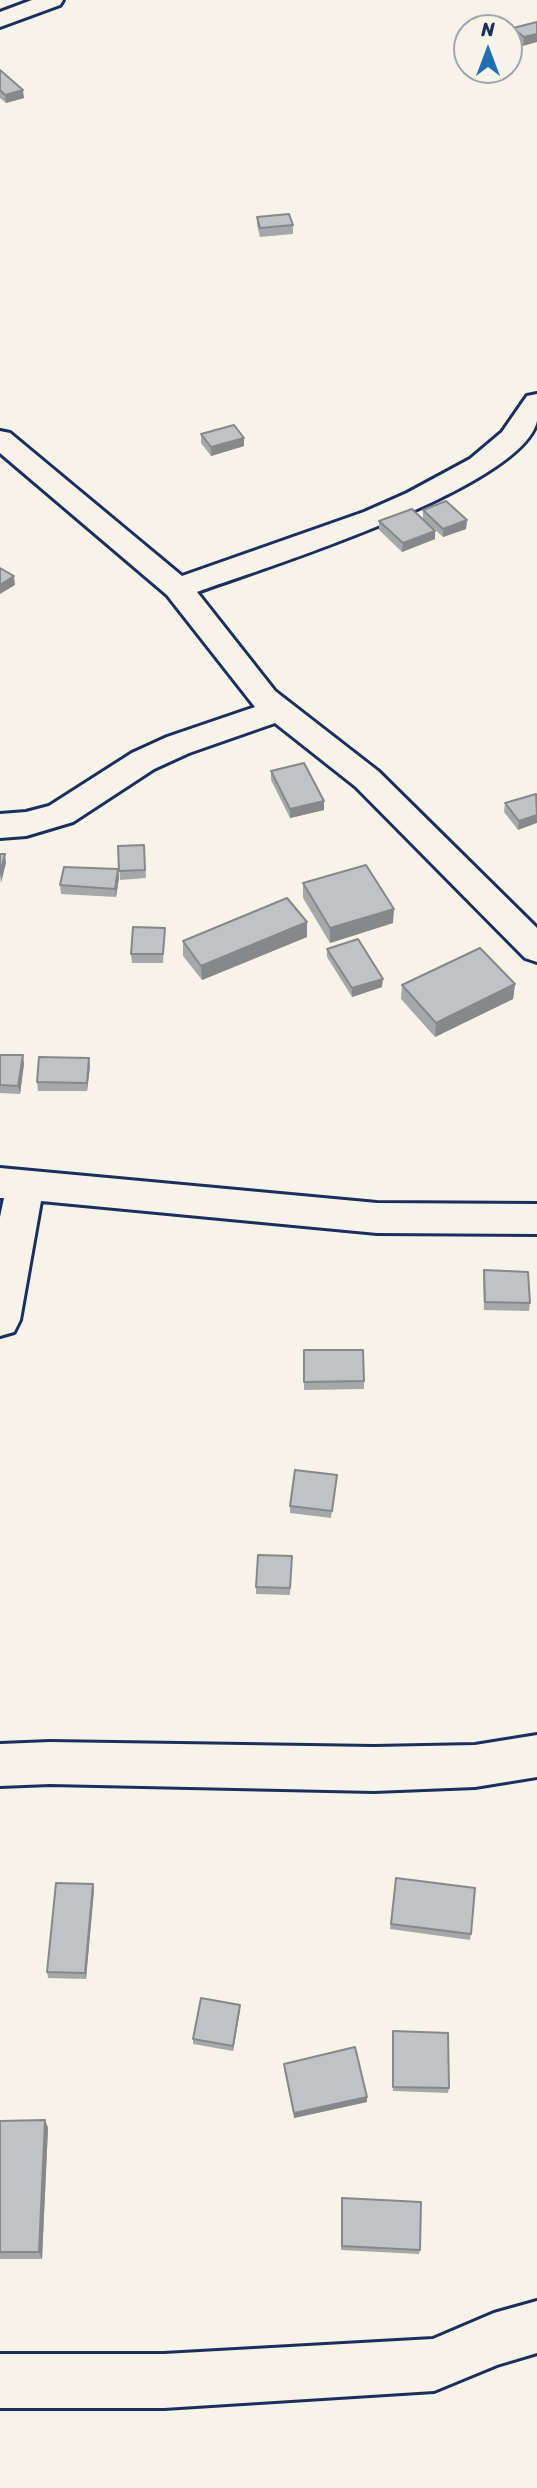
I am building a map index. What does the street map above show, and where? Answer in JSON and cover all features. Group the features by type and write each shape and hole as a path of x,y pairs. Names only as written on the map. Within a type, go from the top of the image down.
{"street":[{"path":"0,20 52,0"},
{"path":"178,588 363,522 417,499 480,465 512,438 537,402"},
{"path":"0,439 178,588 229,657 264,698 367,779 536,940"},
{"path":"0,826 26,824 61,814 143,761 178,745 280,710"},
{"path":"0,1320 13,1184 377,1218 537,1219"},
{"path":"0,1765 50,1763 374,1769 475,1766 537,1756"},
{"path":"0,2381 164,2381 434,2365 494,2339 537,2327"}],"building":[{"path":"537,22 537,34 524,37 523,26"},
{"path":"0,70 23,90 5,95 0,90"},
{"path":"289,214 293,225 260,228 257,217"},
{"path":"234,425 244,438 211,447 201,434"},
{"path":"446,501 467,520 443,529 423,510"},
{"path":"412,509 435,531 403,543 379,521"},
{"path":"0,568 14,576 0,585"},
{"path":"304,763 324,801 290,809 271,771"},
{"path":"536,794 537,815 519,821 505,803"},
{"path":"144,845 145,870 119,871 118,846"},
{"path":"0,854 5,854 0,873"},
{"path":"366,865 394,909 330,928 303,883"},
{"path":"64,867 118,869 115,889 60,885"},
{"path":"287,898 307,922 201,966 183,941"},
{"path":"133,927 165,928 163,954 131,954"},
{"path":"358,939 383,979 352,988 327,949"},
{"path":"480,948 515,984 436,1023 402,985"},
{"path":"0,1055 23,1055 18,1086 0,1085"},
{"path":"39,1057 89,1058 87,1083 37,1082"},
{"path":"484,1270 528,1272 530,1303 485,1302"},
{"path":"304,1350 363,1350 364,1381 304,1382"},
{"path":"295,1470 337,1475 332,1511 290,1506"},
{"path":"258,1555 292,1556 290,1588 256,1587"},
{"path":"396,1878 475,1888 471,1934 391,1924"},
{"path":"56,1883 93,1884 85,1973 47,1972"},
{"path":"201,1998 240,2005 233,2046 193,2039"},
{"path":"393,2031 448,2033 449,2088 393,2087"},
{"path":"355,2047 367,2097 294,2113 284,2064"},
{"path":"45,2120 39,2252 0,2252 0,2121"},
{"path":"342,2198 421,2202 420,2250 342,2246"}]}
